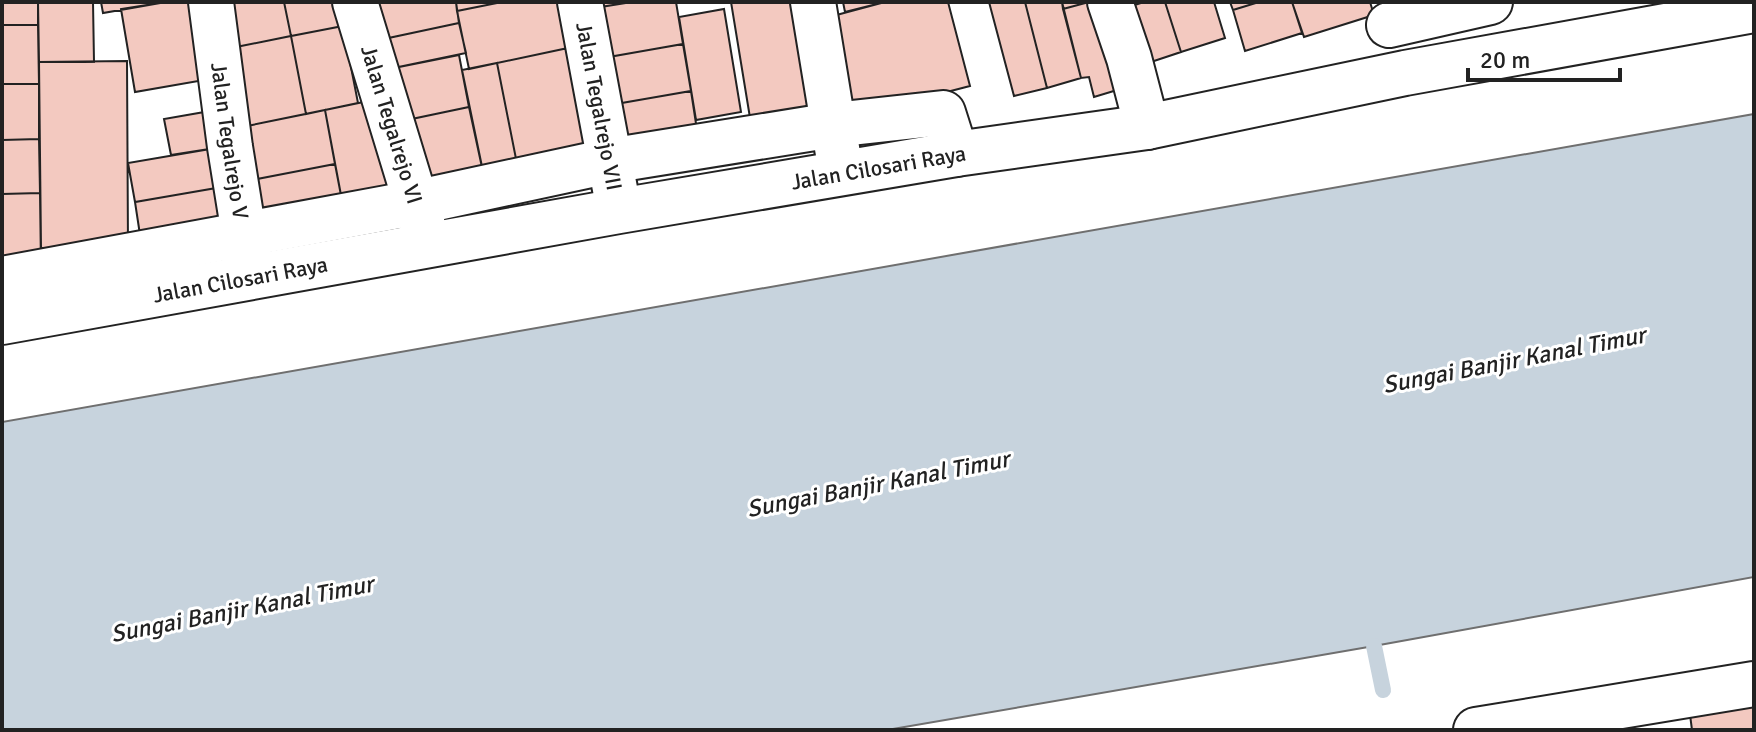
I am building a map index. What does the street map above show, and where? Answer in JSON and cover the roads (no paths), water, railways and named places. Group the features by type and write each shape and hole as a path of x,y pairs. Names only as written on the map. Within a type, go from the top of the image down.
{"street":[{"name":"Jalan Tegalrejo V","path":"211,2 251,278"},
{"name":"Jalan Tegalrejo VI","path":"355,2 414,203 430,246"},
{"name":"Jalan Tegalrejo VII","path":"580,2 619,211"},
{"path":"813,2 841,175"},
{"path":"1110,2 1147,127"},
{"path":"1405,73 1385,14 1490,2"},
{"name":"Jalan Cilosari Raya","path":"2,322 619,211 956,154 1147,127 1405,73 1633,17 1754,10"},
{"path":"2,279 414,203 609,161 833,125 943,113 956,154"},
{"path":"1476,730 1754,684"}],"water":[{"name":"Sungai Banjir Kanal Timur","path":"1754,114 1754,577 887,730 2,730 2,422"}],"waterway":[{"path":"1374,646 1383,690"}]}
